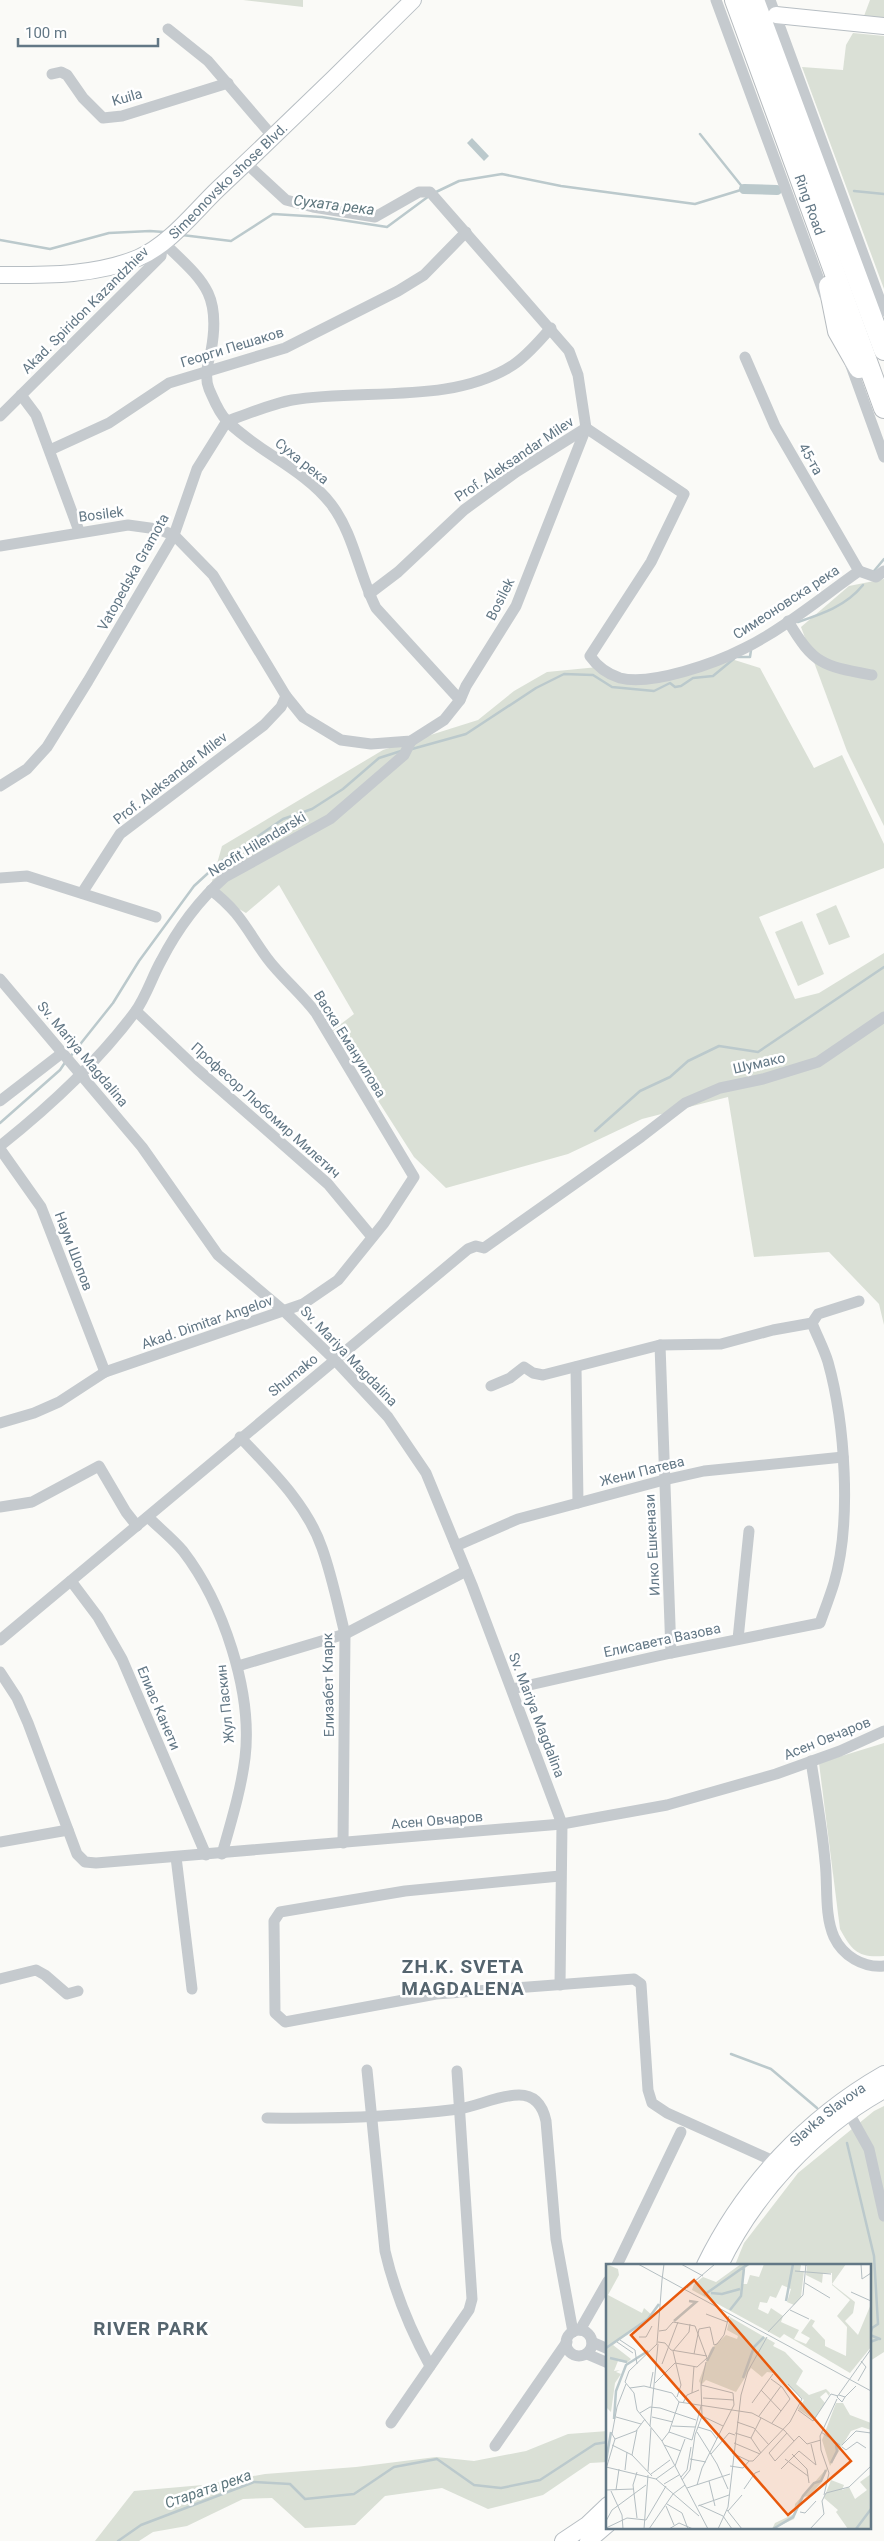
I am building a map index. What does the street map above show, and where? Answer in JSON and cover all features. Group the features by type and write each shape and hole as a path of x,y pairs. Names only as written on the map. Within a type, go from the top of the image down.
{"highway":[{"name":"Ring Road","path":"735,0 823,214 884,350"},
{"name":"Ring Road","path":"754,0 884,410"},
{"path":"823,214 838,331 884,410"},
{"path":"823,214 870,272"}],"street":[{"name":"Simeonovsko shose Blvd.","path":"0,275 47,275 107,268 139,257 163,242 274,138 413,0"},
{"path":"716,0 884,457"},
{"path":"770,0 884,312"},
{"path":"776,16 884,26"},
{"path":"168,28 208,61 274,138"},
{"name":"Kuila","path":"52,74 62,72 67,76 83,98 103,118 122,116 228,83"},
{"name":"Bosilek","path":"0,546 79,531 128,525 157,529 174,535 213,575 286,696 303,717 341,740 371,744 412,741 444,720 460,700 466,686 516,606 586,428 578,374 570,351 433,196 419,192 375,217 313,207 286,200 246,163"},
{"name":"Георги Пешаков","path":"50,450 109,423 169,383 285,348 398,291 424,275 466,232"},
{"name":"Суха река","path":"163,242 202,279 214,304 215,330 207,370 207,385 216,406 227,421 309,482 330,504 346,530 369,594 376,608 460,700"},
{"name":"Akad. Spiridon Kazandzhiev","path":"0,416 161,256 163,242"},
{"path":"227,421 292,400 451,388 483,379 513,365 531,350 551,328"},
{"name":"45-та","path":"745,357 775,426 859,571"},
{"path":"21,395 36,415 79,531"},
{"name":"Vatopedska Gramota","path":"0,786 27,769 47,747 174,535 197,469 227,421"},
{"name":"Симеоновска река","path":"586,428 684,494 651,562 590,656 598,667 621,678 653,678 682,672 725,657 746,648 859,571"},
{"name":"Prof. Aleksandar Milev","path":"369,594 398,572 464,510 516,472 586,428"},
{"path":"859,571 876,577 884,571"},
{"path":"788,620 809,653 820,662 834,668 872,675"},
{"name":"Prof. Aleksandar Milev","path":"82,893 120,834 264,725 281,707 286,696"},
{"name":"Neofit Hilendarski","path":"0,1148 41,1113 80,1074 136,1011 162,959 190,913 211,890 225,878 330,819 404,755 412,741"},
{"path":"0,878 27,876 156,917"},
{"name":"Васка Емануилова","path":"211,890 232,907 268,959 304,996 316,1012 414,1177"},
{"name":"Sv. Mariya Magdalina","path":"0,979 142,1147 218,1255 285,1312 335,1360 388,1417 426,1473 512,1689 562,1824"},
{"name":"Професор Любомир Милетич","path":"136,1011 197,1069 328,1184 372,1237"},
{"name":"Shumako","path":"0,1640 240,1437 468,1249 476,1246 484,1248 641,1137 677,1108 720,1088 763,1079 818,1062 884,1017"},
{"path":"0,1101 62,1053"},
{"name":"Наум Шопов","path":"0,1148 41,1207 105,1372"},
{"name":"Akad. Dimitar Angelov","path":"0,1423 34,1413 59,1402 105,1372 285,1312 328,1289 347,1269 372,1237 414,1177"},
{"path":"491,1386 510,1378 524,1367 533,1373 543,1375 660,1345 721,1344 812,1323 818,1314 859,1301"},
{"path":"812,1323 828,1361 840,1422 843,1457"},
{"name":"Илко Ешкенази","path":"660,1345 672,1653"},
{"path":"576,1367 578,1503"},
{"name":"Елизабет Кларк","path":"240,1437 282,1482 305,1514 322,1547 345,1634 343,1843"},
{"name":"Жени Патева","path":"456,1546 518,1519 664,1480 704,1471 843,1457"},
{"name":"Елисавета Вазова","path":"512,1689 672,1653 820,1623 835,1582 843,1522 843,1457"},
{"path":"0,1507 32,1502 99,1466 126,1512 137,1526"},
{"name":"Жул Паскин","path":"148,1516 182,1550 197,1572 222,1621 238,1666 245,1719 245,1756 235,1809 222,1854"},
{"path":"738,1639 749,1531"},
{"path":"238,1666 345,1634 466,1571"},
{"name":"Елиас Канети","path":"71,1580 98,1617 122,1659 206,1855"},
{"path":"0,1672 21,1706 68,1830 0,1842"},
{"name":"Асен Овчаров","path":"68,1830 77,1854 85,1862 96,1864 562,1824 667,1804 776,1774 812,1762 884,1731"},
{"path":"812,1762 832,1931 842,1948 859,1962 884,1966"},
{"path":"560,1986 562,1824"},
{"path":"176,1858 192,1989"},
{"path":"560,1876 405,1891 280,1912 274,1922 276,2013 285,2022 436,1994 634,1980 641,1984 648,2090 652,2103 667,2113 781,2164"},
{"path":"0,1980 36,1970 45,1975 67,1994 78,1991"},
{"path":"367,2070 370,2118 389,2267 420,2348 430,2366"},
{"path":"391,2423 468,2310 472,2299 457,2071"},
{"name":"Slavka Slavova","path":"706,2264 715,2245 752,2188 884,2074"},
{"name":"Slavka Slavova","path":"845,2107 884,2090"},
{"path":"268,2118 370,2118 461,2109 519,2095 533,2099 543,2108 556,2239 573,2335 572,2353"},
{"path":"845,2107 869,2148 884,2216"},
{"path":"617,2264 681,2132"},
{"name":"Slavka Slavova","path":"721,2264 781,2164"},
{"path":"494,2446 573,2335 606,2284"},
{"path":"573,2335 590,2335 592,2342 586,2354"},
{"path":"592,2342 606,2347"},
{"path":"550,2365 572,2353 580,2356 586,2354 606,2362"},
{"path":"564,2541 587,2525 606,2507"},
{"path":"588,2541 606,2526"}],"shaded area":[{"path":"243,0 303,0 303,7"},
{"path":"870,0 884,0 884,18 864,16"},
{"path":"853,33 884,36 884,289 802,67 843,70 846,45"},
{"path":"472,138 489,156 484,161 467,143"},
{"path":"884,579 884,826 847,751 801,627 849,586"},
{"path":"725,657 760,668 814,768 842,755 884,844 884,868 759,917 795,999 819,993 884,953 884,1325 879,1304 829,1252 754,1257 728,1097 642,1119 568,1154 446,1188 414,1157 333,1030 354,1014 279,885 246,913 209,892 222,846 383,750 478,720 514,691 547,672 598,667 621,678 653,678"},
{"path":"836,905 850,937 829,945 816,914"},
{"path":"802,921 824,974 798,986 775,932"},
{"path":"884,1743 884,1956 868,1956 852,1948 840,1929 819,1763"},
{"path":"884,2106 884,2352 872,2360 872,2264 735,2264 744,2243 798,2173 874,2111"},
{"path":"606,2431 606,2462 590,2463 543,2495 488,2509 442,2488 385,2496 355,2525 305,2528 272,2498 243,2499 187,2526 153,2532 139,2541 95,2541 134,2491 203,2485 265,2474 356,2467 436,2457 474,2461 526,2451 568,2434"}],"waterway":[{"name":"Сухата река","path":"436,192 459,181 502,174 561,186 695,204 744,189 700,134"},
{"name":"Сухата река","path":"744,189 777,190"},
{"name":"Сухата река","path":"854,191 884,194"},
{"name":"Сухата река","path":"182,235 231,241 273,214 322,217 387,227 429,196"},
{"name":"Сухата река","path":"0,240 50,249 109,233 164,232"},
{"path":"874,571 884,559"},
{"path":"798,622 841,604 863,585"},
{"path":"412,749 466,734 536,688 564,674 593,675 612,687 654,691 670,683 675,687 681,686 693,678 713,676 736,657 750,657 751,650"},
{"path":"70,1057 113,1003 139,961 194,886 219,863 283,819 312,809 343,789 379,758 401,751"},
{"path":"595,1131 640,1091 670,1077 688,1061 719,1046 758,1052 884,967"},
{"path":"0,1123 60,1070 66,1061"},
{"path":"731,2054 771,2069 817,2108"},
{"path":"847,2143 874,2256 878,2324 872,2328"},
{"path":"872,2336 880,2339"},
{"name":"Старата река","path":"872,2341 878,2339"},
{"name":"Старата река","path":"118,2541 141,2525 254,2482 290,2484 305,2499 354,2494 394,2467 437,2459 474,2485 501,2488 540,2480 595,2444 606,2442"}],"district":[{"name":"ZH.K. SVETA MAGDALENA","path":"463,1977"},
{"name":"RIVER PARK","path":"151,2328"}]}
